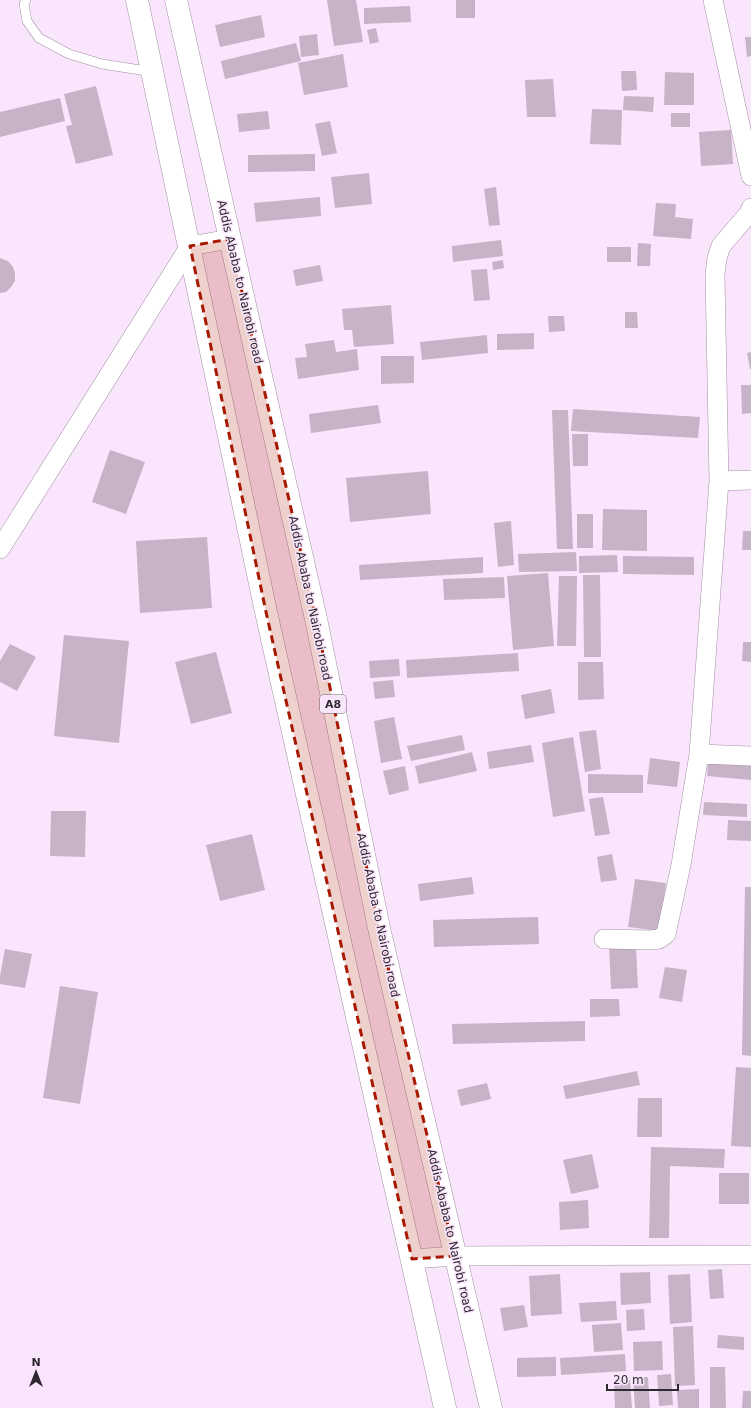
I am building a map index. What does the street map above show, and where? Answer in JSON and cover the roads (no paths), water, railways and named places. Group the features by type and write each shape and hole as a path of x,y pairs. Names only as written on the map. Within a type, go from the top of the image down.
{"highway":[{"path":"137,0 268,620 445,1408"},
{"name":"Addis Ababa to Nairobi road","path":"176,0 316,619 380,928 491,1408"}],"street":[{"path":"713,0 751,176"},
{"path":"604,939 651,940 659,939 666,934 681,866 699,754 719,481 715,270 721,246 750,212 751,208"},
{"path":"0,549 190,246 230,239"},
{"path":"719,481 751,480"},
{"path":"699,754 751,756"},
{"path":"412,1259 455,1256 751,1255"}],"lane":[{"path":"26,0 24,4 26,21 39,38 69,54 102,64 153,72"}]}
